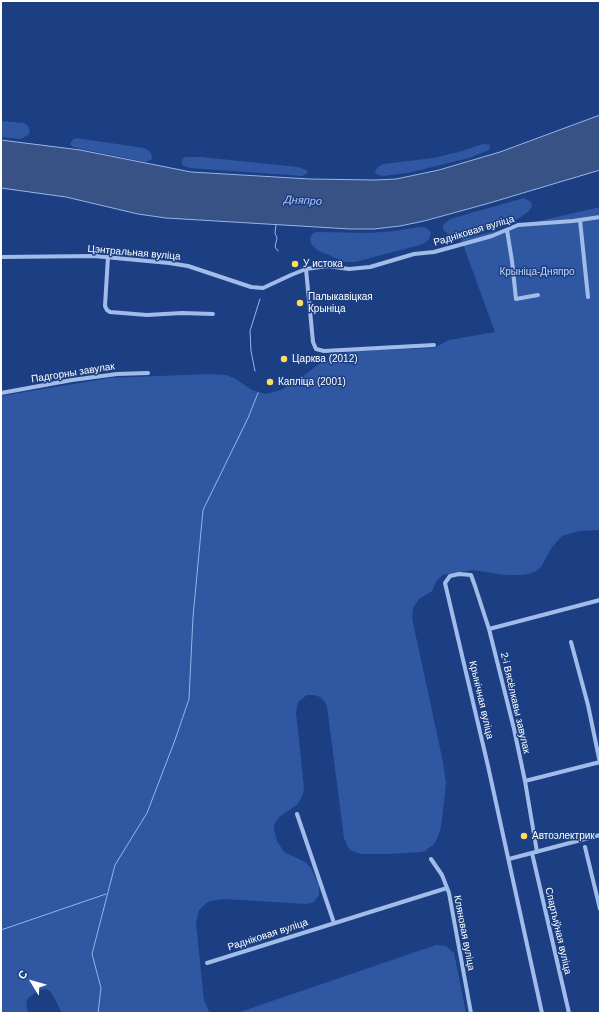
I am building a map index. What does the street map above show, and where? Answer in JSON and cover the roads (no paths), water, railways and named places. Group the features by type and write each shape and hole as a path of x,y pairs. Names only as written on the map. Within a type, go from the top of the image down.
{"street":[{"name":"Радніковая вуліца","path":"306,270 328,266 349,269 370,267 414,254 434,252 492,236 524,224 600,217"},
{"path":"580,220 588,297"},
{"path":"507,230 516,299 538,295"},
{"name":"Цэнтральная вуліца","path":"1,257 108,257 180,264 258,288 270,286 291,275 306,270"},
{"path":"108,257 105,306 110,312 147,315 182,313 212,314"},
{"path":"306,270 313,342 316,349 324,351 434,345"},
{"name":"Падгорны завулак","path":"1,393 102,376 148,373"},
{"name":"Крынічная вуліца","path":"489,629 471,575 450,576 445,583 509,859 542,1013"},
{"path":"489,629 600,600"},
{"name":"2-і Вясёлкавы завулак","path":"489,629 525,781 534,852"},
{"path":"525,781 600,763 588,705 571,642"},
{"path":"297,814 334,923"},
{"path":"509,859 600,835"},
{"path":"585,847 600,909"},
{"name":"Спартыўная вуліца","path":"534,852 569,1013"},
{"name":"Кляновая вуліца","path":"431,859 442,875 447,888 471,1013"},
{"name":"Радніковая вуліца","path":"207,963 447,888"}],"water":[{"name":"Дняпро","path":"600,115 600,170 486,204 400,226 374,229 350,229 166,218 138,214 66,197 1,188 1,140 80,150 191,172 310,179 375,180 396,179 439,170 500,152"}],"waterway":[{"path":"276,225 275,233 277,238 275,247 278,251"},
{"path":"255,371 251,351 250,331 260,299"},
{"path":"98,1013 101,988 92,954 115,865 147,813 189,699 193,617 203,510 248,418 258,393"},
{"path":"1,930 106,894"}],"place":[{"name":"У истока","path":"295,264"},
{"name":"Палыкавіцкая Крыніца","path":"300,303"},
{"name":"Царква (2012)","path":"284,359"},
{"name":"Капліца (2001)","path":"270,382"},
{"name":"Автоэлектрик","path":"524,836"}],"park label":[{"name":"Крыніца-Дняпро","path":"537,272"}]}
